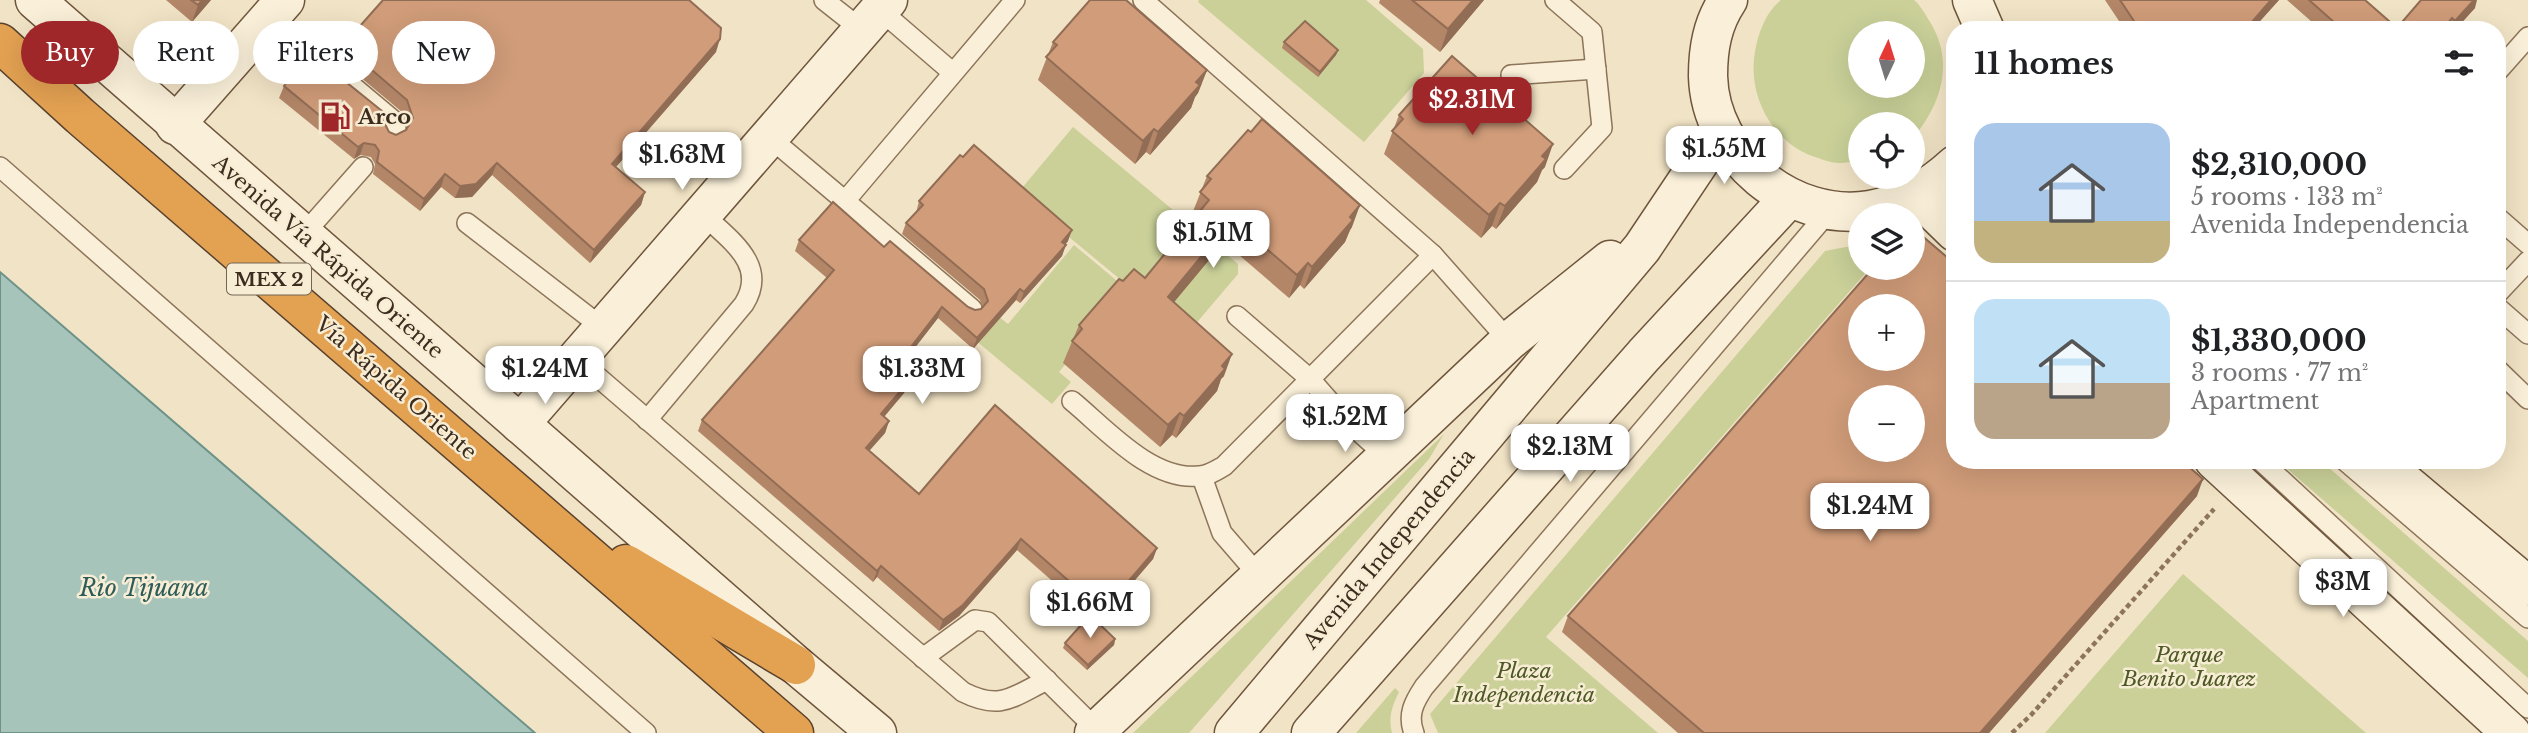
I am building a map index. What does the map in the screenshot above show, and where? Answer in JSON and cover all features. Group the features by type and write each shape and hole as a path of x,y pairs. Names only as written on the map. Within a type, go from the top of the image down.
{"highway":[{"path":"0,14 80,116"},
{"name":"Vía Rápida Oriente","path":"0,43 80,116 793,733"},
{"path":"540,512 796,665"}],"main road":[{"name":"Avenida Vía Rápida Oriente","path":"34,0 877,733"},
{"path":"1972,0 1981,21"},
{"path":"1714,4 1708,54 1709,93 1721,130 1749,170 1789,198 1830,210 1870,210 1916,194 1946,172"},
{"path":"175,125 277,9"},
{"path":"520,424 877,13"},
{"name":"Avenida Independencia","path":"1234,733 1642,248 1721,130"},
{"path":"1916,194 1946,223"},
{"path":"1311,733 1644,355 1789,198"},
{"path":"1096,732 1509,341 1606,262 1642,248"},
{"path":"2238,469 2511,733"},
{"path":"2389,469 2528,586"}],"lane":[{"path":"824,0 877,13 952,72"},
{"path":"845,201 1015,0"},
{"path":"1143,0 1433,255 1509,341"},
{"path":"1555,0 1592,32 1602,128 1564,169"},
{"path":"277,9 394,121 396,130 391,135"},
{"path":"2506,62 2528,37"},
{"path":"1511,75 1596,69"},
{"path":"769,137 972,309"},
{"path":"0,167 646,733"},
{"path":"303,235 363,167"},
{"path":"1916,194 1946,202"},
{"path":"1414,733 1410,722 1411,712 1424,687 1830,210"},
{"path":"647,420 744,304 753,284 746,257 703,214"},
{"path":"467,223 603,328"},
{"path":"2506,225 2528,244"},
{"path":"1072,401 1152,465 1182,476 1202,477 1224,466 1433,255"},
{"path":"2506,284 2528,261"},
{"path":"2506,315 2528,334"},
{"path":"1237,316 1310,379 1346,420 1385,456"},
{"path":"577,359 963,692 989,702 1001,702 1046,680"},
{"path":"2506,378 2528,399"},
{"path":"2238,469 2528,708"},
{"path":"2354,469 2528,618"},
{"path":"1202,477 1222,533 1260,577"},
{"path":"923,658 975,620 980,620 994,629 1096,732"}],"path":[{"path":"2012,733 2031,715 2236,469"}],"green space":[{"path":"1366,0 1423,49 1424,73 1364,142 1198,2"},
{"path":"1781,0 1914,0 1930,22 1942,52 1941,83 1925,122 1925,112 1848,112 1848,162 1839,163 1802,152 1776,130 1767,117 1755,85 1755,52 1767,17"},
{"path":"1073,127 1238,264 1238,274 1193,327 1179,328 1017,194"},
{"path":"1074,245 1128,290 1059,372 1071,382 1052,404 968,334 988,308 1008,324"},
{"name":"Plaza Independencia","path":"1848,247 1848,280 1859,280 1546,637 1658,733 1438,733 1430,714 1825,251"},
{"path":"1444,434 1429,459 1189,733 1133,733"},
{"path":"2287,469 2330,469 2528,641 2528,678"},
{"name":"Parque Benito Juarez","path":"2183,574 2366,733 2045,733"},
{"path":"1395,688 1399,692 1391,712 1392,733 1356,733"}],"water":[{"name":"Rio Tijuana","path":"0,272 535,733 0,733"}],"building":[{"path":"383,0 689,0 721,28 720,39 612,164 645,192 594,250 497,163 476,184 460,186 445,174 424,199 377,162 379,151 375,145 364,143 358,147 284,86 348,84 387,115 384,122 389,132 396,135 406,130 413,118 407,100 378,75 378,21 364,21"},
{"path":"1090,0 1126,0 1207,70 1196,82 1200,85 1158,132 1154,129 1143,141 1046,57 1057,45 1053,42"},
{"path":"1412,0 1473,0 1448,29"},
{"path":"2120,0 2271,0 2253,21 2134,21"},
{"path":"2309,0 2365,0 2389,21 2333,21"},
{"path":"2421,0 2474,0 2455,21 2452,18 2450,21 2403,21"},
{"path":"1305,21 1338,50 1320,72 1284,42"},
{"path":"1452,56 1553,144 1542,156 1546,159 1505,206 1500,203 1489,215 1392,131 1403,119 1399,115"},
{"path":"1262,119 1360,205 1350,217 1353,220 1312,267 1308,263 1297,275 1232,219 1168,297 1232,354 1222,366 1225,369 1184,416 1180,413 1168,425 1072,341 1082,329 1079,325 1119,279 1123,281 1134,269 1145,278 1209,200 1200,192 1211,179 1207,176 1248,130 1251,132"},
{"path":"974,145 1072,230 1062,242 1066,245 1024,292 1020,289 977,338 942,307 893,370 908,382 881,414 889,421 866,448 919,494 995,405 1157,548 1103,611 1021,539 963,605 943,620 881,566 877,571 702,420 834,270 799,240 833,202 884,247 890,241 968,307 981,309 988,301 984,289 906,223 923,205 919,201 960,155 963,157"},
{"path":"1925,238 1946,256 1946,469 2191,469 2203,479 1980,733 1704,733 1568,616 1848,297 1848,371 1925,371 1925,294 1850,294 1862,280 1925,280"},
{"path":"1090,615 1115,639 1088,665 1065,643"}],"place":[{"name":"Arco","path":"335,117"}]}
